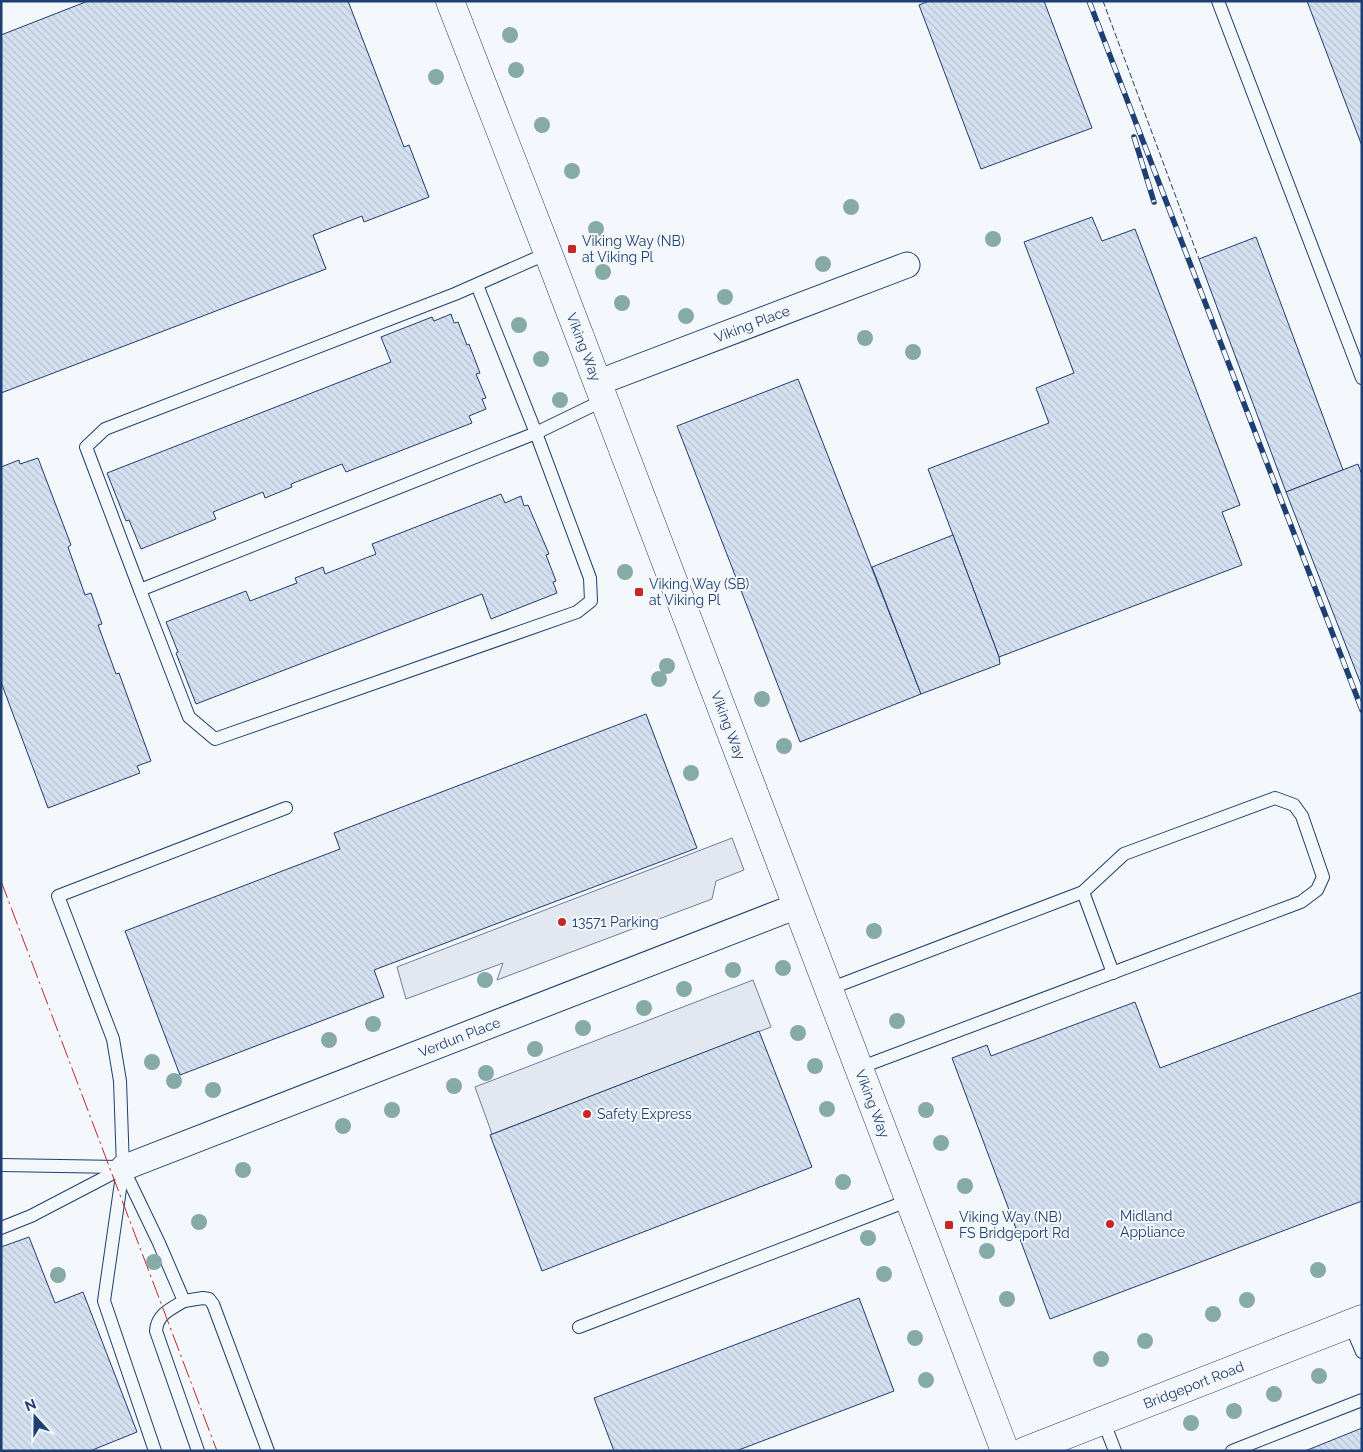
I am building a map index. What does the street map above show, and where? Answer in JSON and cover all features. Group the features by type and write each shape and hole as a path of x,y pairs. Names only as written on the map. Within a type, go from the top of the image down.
{"street":[{"name":"Viking Way","path":"450,1 1005,1451"},
{"name":"Viking Place","path":"600,391 908,265"},
{"name":"Verdun Place","path":"123,1168 797,906"},
{"name":"Bridgeport Road","path":"1025,1451 1356,1322"}],"lane":[{"path":"1218,1 1362,378"},
{"path":"476,285 536,433 590,578 591,601 577,612 215,739 189,717 86,447 104,429 476,285 548,253"},
{"path":"140,590 536,433 600,391"},
{"path":"829,989 1083,892 1124,854 1275,798 1294,805 1302,816 1323,877 1317,890 1301,902 859,1068"},
{"path":"155,1451 104,1301 123,1168 120,1081 113,1039 58,896 286,808"},
{"path":"1083,892 1113,973"},
{"path":"1,1165 123,1168"},
{"path":"1,1228 31,1216 123,1168"},
{"path":"123,1168 184,1301"},
{"path":"578,1327 910,1200"},
{"path":"198,1451 156,1331 157,1324 164,1312 184,1301 203,1298 208,1299 213,1304 268,1451"},
{"path":"1356,1322 1362,1352"},
{"path":"1232,1451 1362,1400"},
{"path":"1103,1420 1115,1451"}],"shaded area":[{"name":"13571 Parking","path":"732,838 744,870 716,881 712,899 497,980 503,963 406,999 397,967"},
{"path":"753,980 771,1027 492,1134 475,1087"}],"building":[{"path":"88,1 348,1 404,147 409,145 429,197 364,222 362,216 313,235 326,269 1,393 1,35"},
{"path":"929,1 1044,1 1092,128 981,169 919,5"},
{"path":"1307,1 1362,1 1362,146"},
{"path":"1092,217 1102,241 1135,229 1240,505 1222,512 1242,565 999,657 928,469 1049,423 1036,388 1074,373 1024,242"},
{"path":"1256,237 1343,470 1286,492 1199,259"},
{"path":"451,314 454,323 458,322 467,345 469,344 480,373 476,374 486,398 482,399 486,409 469,416 472,423 346,472 342,464 291,484 292,487 265,498 263,492 213,512 216,519 141,549 129,520 126,521 107,473 391,362 381,337 432,317 434,321"},
{"path":"798,379 921,694 800,742 677,426"},
{"path":"38,458 71,545 68,547 85,595 91,593 102,624 98,625 116,674 119,673 151,761 137,766 140,773 48,808 1,682 1,467 19,460 20,464"},
{"path":"1358,464 1362,475 1362,687 1286,492"},
{"path":"501,494 505,503 521,496 524,506 528,505 549,554 546,555 556,581 553,582 557,593 491,619 482,594 196,704 166,622 246,591 250,601 297,583 295,578 323,567 325,574 376,554 372,544"},
{"path":"953,535 1000,664 921,694 872,567"},
{"path":"646,714 697,848 374,970 384,997 180,1075 125,931 340,849 334,833"},
{"path":"1362,992 1362,1201 1050,1319 952,1058 987,1045 991,1056 1135,1002 1160,1068"},
{"path":"759,1031 812,1167 542,1271 490,1135"},
{"path":"29,1237 55,1303 83,1292 137,1432 90,1451 1,1451 1,1247"},
{"path":"859,1298 894,1391 736,1451 614,1451 594,1398"},
{"path":"1362,1428 1362,1451 1305,1451"}],"railway":[{"path":"1089,1 1362,710"},
{"path":"1134,137 1154,202"}],"fence":[{"path":"1103,1 1199,259"}],"power":[{"path":"1,881 217,1451"}],"place":[{"name":"Viking Way (NB) at Viking Pl","path":"572,249"},
{"name":"Viking Way (SB) at Viking Pl","path":"639,592"},
{"name":"13571 Parking","path":"562,922"},
{"name":"Safety Express","path":"587,1114"},
{"name":"Midland Appliance","path":"1110,1224"},
{"name":"Viking Way (NB) FS Bridgeport Rd","path":"949,1225"}]}
